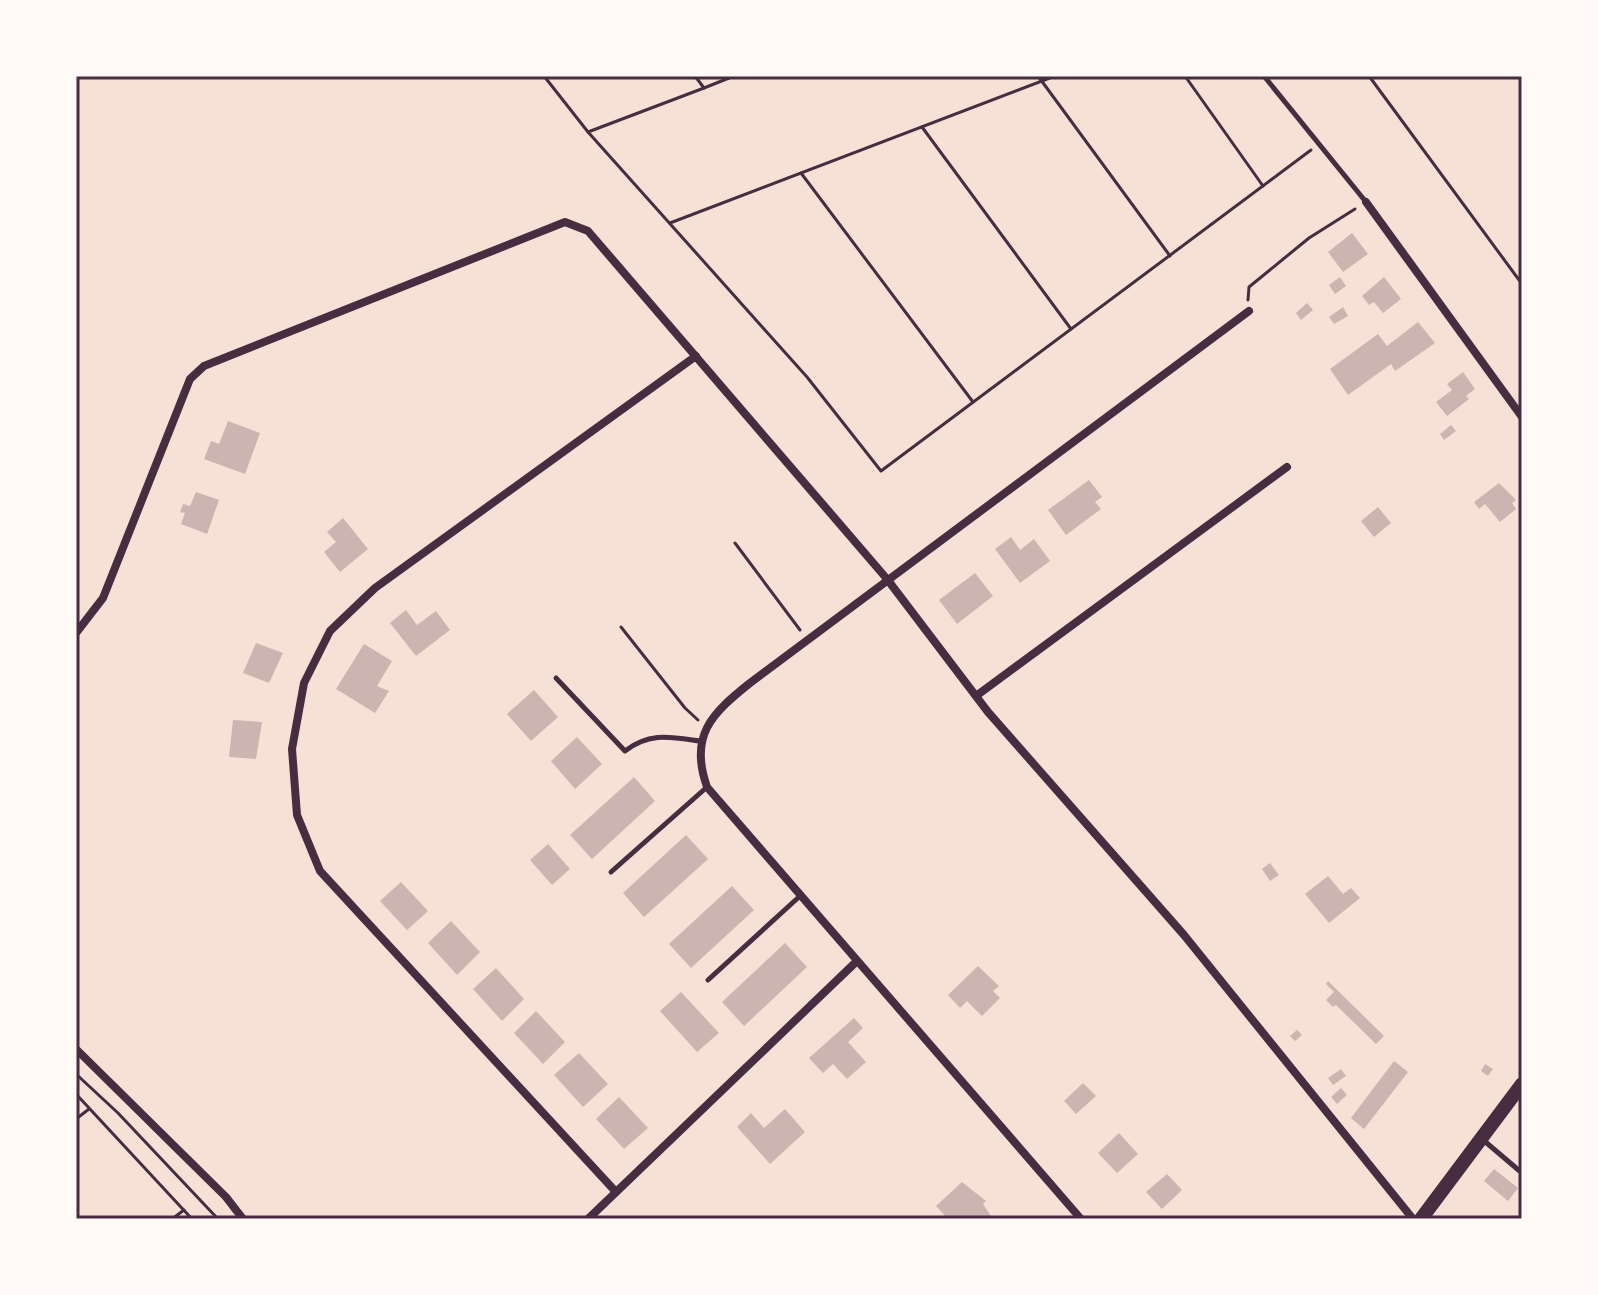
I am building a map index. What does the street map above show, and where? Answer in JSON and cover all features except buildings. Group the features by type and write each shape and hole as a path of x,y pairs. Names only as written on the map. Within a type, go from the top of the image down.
{"street":[{"path":"1366,202 1522,417"},
{"path":"76,633 86,624 103,598 190,379 204,366 565,222 588,231 887,579 976,696 1184,935 1414,1217 1482,1138 1522,1084"},
{"path":"1081,1219 707,787 699,765 700,741 727,701 1249,311"},
{"path":"616,1192 320,871 297,815 292,749 304,683 330,631 375,588 696,356"},
{"path":"976,696 1287,467"},
{"path":"588,1219 857,961"},
{"path":"76,1049 226,1197 243,1219"}],"lane":[{"path":"1264,76 1318,147 1366,202"},
{"path":"556,678 625,751 640,740 661,735 700,741"},
{"path":"611,872 707,787"},
{"path":"708,980 800,896"},
{"path":"1482,1138 1522,1173"}],"path":[{"path":"544,76 588,132 807,377 881,471 1318,147"},
{"path":"695,76 704,88"},
{"path":"588,132 734,76"},
{"path":"1038,76 1170,256"},
{"path":"669,223 1055,76"},
{"path":"1185,76 1263,186"},
{"path":"1369,76 1522,284"},
{"path":"922,127 1071,329"},
{"path":"801,173 973,402"},
{"path":"1249,311 1249,287 1309,238 1366,202"},
{"path":"735,543 807,639"},
{"path":"621,627 685,708 707,727"},
{"path":"76,1074 129,1124 218,1219"},
{"path":"76,1094 192,1219"},
{"path":"76,1119 90,1108"},
{"path":"172,1219 184,1210"}]}
